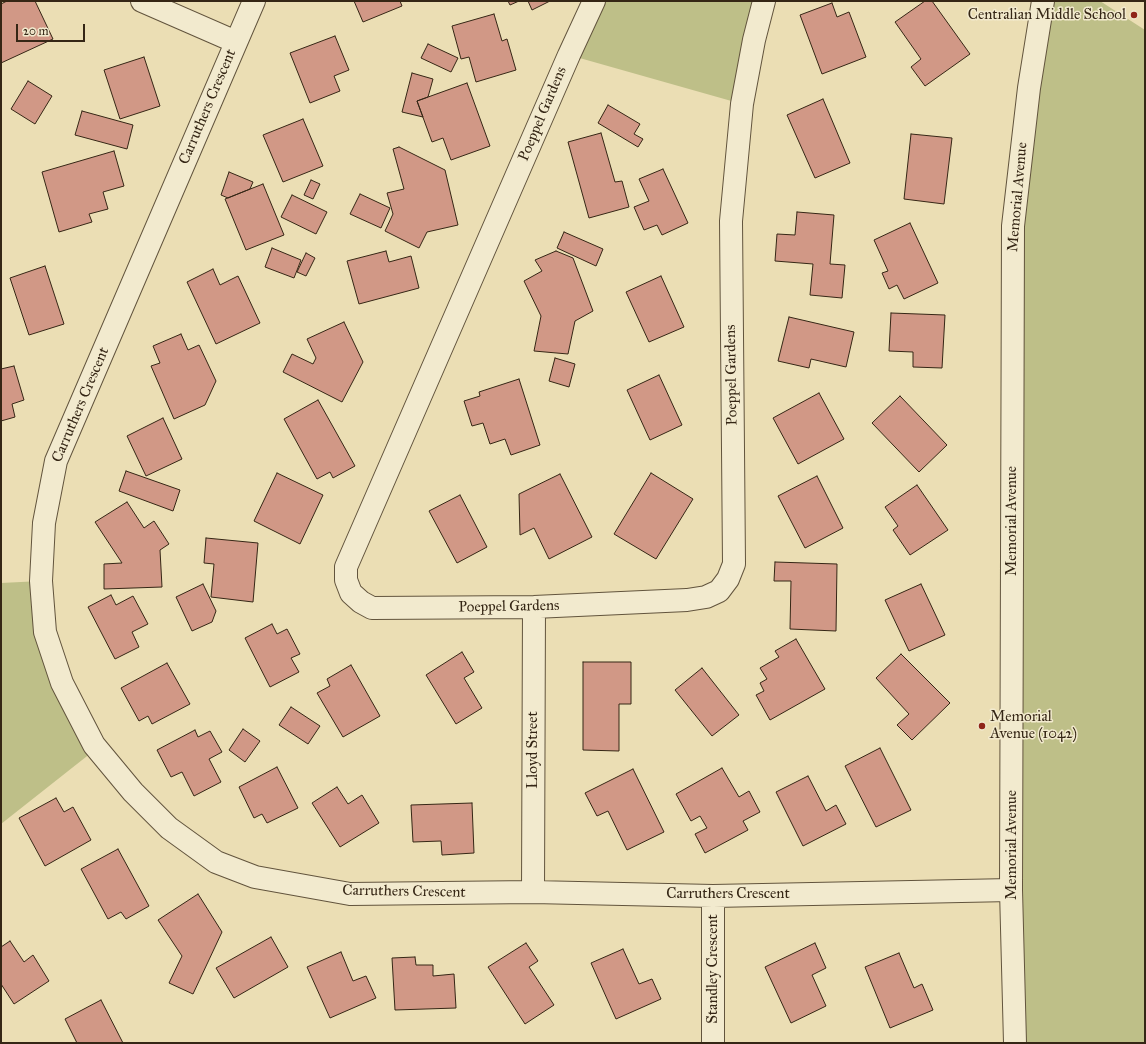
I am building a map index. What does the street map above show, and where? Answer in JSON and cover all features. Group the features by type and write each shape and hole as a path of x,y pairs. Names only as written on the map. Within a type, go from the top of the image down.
{"street":[{"path":"142,1 236,42"},
{"name":"Carruthers Crescent","path":"254,1 56,461 44,523 41,581 45,632 62,683 94,745 133,792 168,828 216,862 255,876 350,894 533,892 713,896 1011,890"},
{"name":"Poeppel Gardens","path":"594,1 559,76 346,567 346,580 351,593 361,602 372,608 534,607 687,600 706,598 719,591 728,579 734,564 730,221 742,104 754,40 764,1"},
{"name":"Memorial Avenue","path":"1014,1043 1011,890 1013,226 1029,88 1043,1"},
{"name":"Lloyd Street","path":"533,892 534,607"},
{"name":"Standley Crescent","path":"713,896 713,1043"}],"green space":[{"path":"594,1 764,1 742,104 569,55"},
{"path":"1043,1 1100,1 1145,30 1145,1043 1015,1043 1013,226"},
{"path":"41,581 46,635 96,749 1,824 1,583"}],"building":[{"path":"7,1 35,1 53,39 1,63 1,4"},
{"path":"354,1 400,1 402,6 363,22"},
{"path":"508,1 519,1 510,5"},
{"path":"528,1 550,1 532,10"},
{"path":"925,1 932,1 970,54 925,86 911,67 921,59 895,22"},
{"path":"832,3 837,17 849,12 866,57 822,74 800,15"},
{"path":"494,14 502,41 507,39 516,70 476,82 469,57 461,59 452,26"},
{"path":"335,36 349,70 334,76 340,91 310,103 290,53"},
{"path":"428,44 458,58 451,72 421,58"},
{"path":"144,57 160,106 120,119 104,70"},
{"path":"412,73 433,79 428,97 417,101 423,117 402,112"},
{"path":"28,81 52,96 35,124 11,109"},
{"path":"467,83 490,146 451,160 443,138 432,142 417,101"},
{"path":"823,99 850,163 815,178 787,115"},
{"path":"608,105 640,124 634,134 643,139 638,147 598,123"},
{"path":"82,111 133,125 127,149 75,135"},
{"path":"303,119 323,166 283,182 263,135"},
{"path":"601,133 615,182 622,181 629,207 589,218 568,142"},
{"path":"911,134 952,138 944,204 904,199"},
{"path":"399,147 445,170 458,225 427,232 419,248 385,231 393,214 387,193 404,189 393,149"},
{"path":"114,151 124,186 103,192 108,209 89,214 92,222 59,232 42,172"},
{"path":"663,169 688,223 662,235 657,225 644,230 634,207 649,201 639,179"},
{"path":"229,172 253,182 250,189 228,198 221,195"},
{"path":"311,180 320,184 313,199 304,195"},
{"path":"263,184 284,235 246,250 225,199"},
{"path":"360,194 390,208 381,228 350,214"},
{"path":"292,195 327,212 316,234 281,217"},
{"path":"797,212 834,215 830,264 845,265 842,298 810,295 813,264 775,261 777,234 795,235"},
{"path":"910,223 938,283 904,299 897,285 889,289 882,273 888,271 874,240"},
{"path":"564,232 603,249 596,266 557,248"},
{"path":"272,248 301,260 294,278 265,267"},
{"path":"386,251 389,262 411,256 419,288 359,304 347,261"},
{"path":"556,251 573,258 593,311 575,321 568,354 534,351 541,316 524,281 542,271 535,260"},
{"path":"306,253 315,258 306,276 297,272"},
{"path":"45,266 64,324 29,335 10,278"},
{"path":"213,269 220,285 238,276 260,323 216,344 187,282"},
{"path":"661,276 684,327 649,342 626,292"},
{"path":"891,313 945,315 942,368 913,367 913,352 889,351"},
{"path":"789,317 854,332 846,367 811,359 809,368 778,361"},
{"path":"344,322 363,362 342,402 283,372 292,354 313,364 316,358 307,339"},
{"path":"181,334 188,350 199,345 216,381 205,405 174,419 151,366 160,363 153,346"},
{"path":"555,358 575,364 569,387 549,381"},
{"path":"14,366 24,400 12,404 15,417 1,421 1,369"},
{"path":"659,375 682,425 650,440 627,390"},
{"path":"519,379 540,445 511,455 505,439 490,444 483,423 472,426 464,401 480,396 479,392"},
{"path":"819,393 844,439 798,464 773,418"},
{"path":"900,396 947,445 919,472 872,423"},
{"path":"318,400 355,466 333,478 330,472 317,479 284,419"},
{"path":"163,418 182,459 146,476 127,436"},
{"path":"126,471 180,490 173,511 119,491"},
{"path":"277,473 323,495 300,544 254,521"},
{"path":"651,473 693,499 656,559 614,534"},
{"path":"560,474 592,537 549,559 534,528 520,535 519,494"},
{"path":"817,476 843,528 805,548 778,496"},
{"path":"917,485 948,530 910,555 893,530 898,526 885,507"},
{"path":"460,495 487,547 457,563 429,511"},
{"path":"127,502 144,528 154,521 169,544 160,550 162,587 104,589 104,564 122,563 95,522"},
{"path":"206,538 258,543 253,602 211,597 214,564 204,563"},
{"path":"775,562 837,564 836,631 790,629 791,581 774,581"},
{"path":"203,584 216,611 212,622 192,631 176,597"},
{"path":"921,584 945,635 909,651 885,600"},
{"path":"111,595 116,605 133,596 148,624 132,632 139,647 115,659 88,607"},
{"path":"272,624 277,634 287,629 300,654 291,658 299,672 270,687 245,638"},
{"path":"796,639 825,689 770,720 756,695 764,691 760,683 767,679 760,668 779,657 775,651"},
{"path":"462,652 474,672 464,678 482,708 456,724 426,675"},
{"path":"901,654 950,703 912,740 897,725 909,714 876,678"},
{"path":"583,662 631,662 631,704 619,704 619,751 583,750"},
{"path":"167,663 190,704 152,724 148,716 139,721 121,688"},
{"path":"351,665 380,716 343,737 317,693 330,686 327,679"},
{"path":"702,668 739,715 712,736 675,690"},
{"path":"291,707 320,726 308,744 279,725"},
{"path":"243,729 260,741 245,762 229,750"},
{"path":"195,730 198,737 210,731 222,752 209,759 221,782 194,796 182,772 171,777 157,750"},
{"path":"880,748 911,810 876,827 845,766"},
{"path":"277,767 298,808 267,823 262,814 254,818 239,787"},
{"path":"722,768 739,797 749,791 760,812 743,821 748,830 705,853 695,834 707,828 700,816 691,821 676,794"},
{"path":"633,769 664,832 627,850 608,811 597,816 585,793"},
{"path":"808,776 826,811 836,805 846,824 803,846 776,792"},
{"path":"337,787 348,804 362,795 379,823 340,847 312,803"},
{"path":"56,798 64,812 73,807 91,840 45,866 19,818"},
{"path":"472,803 474,853 442,855 441,841 413,842 411,805"},
{"path":"118,849 149,906 126,919 121,912 108,919 81,869"},
{"path":"198,894 222,932 193,994 169,983 182,956 158,920"},
{"path":"271,937 288,967 234,998 216,968"},
{"path":"10,941 24,962 33,955 49,981 14,1004 1,984 1,947"},
{"path":"526,943 538,961 529,967 554,1005 525,1024 488,967"},
{"path":"815,943 826,968 812,975 826,1006 791,1023 765,967"},
{"path":"623,949 639,984 652,979 661,999 616,1019 591,963"},
{"path":"341,952 353,981 366,976 376,998 330,1018 307,967"},
{"path":"899,953 914,988 922,984 933,1010 890,1028 865,967"},
{"path":"415,957 416,965 433,965 433,976 454,974 456,1008 395,1010 392,958"},
{"path":"101,1000 123,1043 77,1043 65,1019"}],"place":[{"name":"Centralian Middle School","path":"1134,15"},
{"name":"Memorial Avenue (1042)","path":"982,726"}]}
